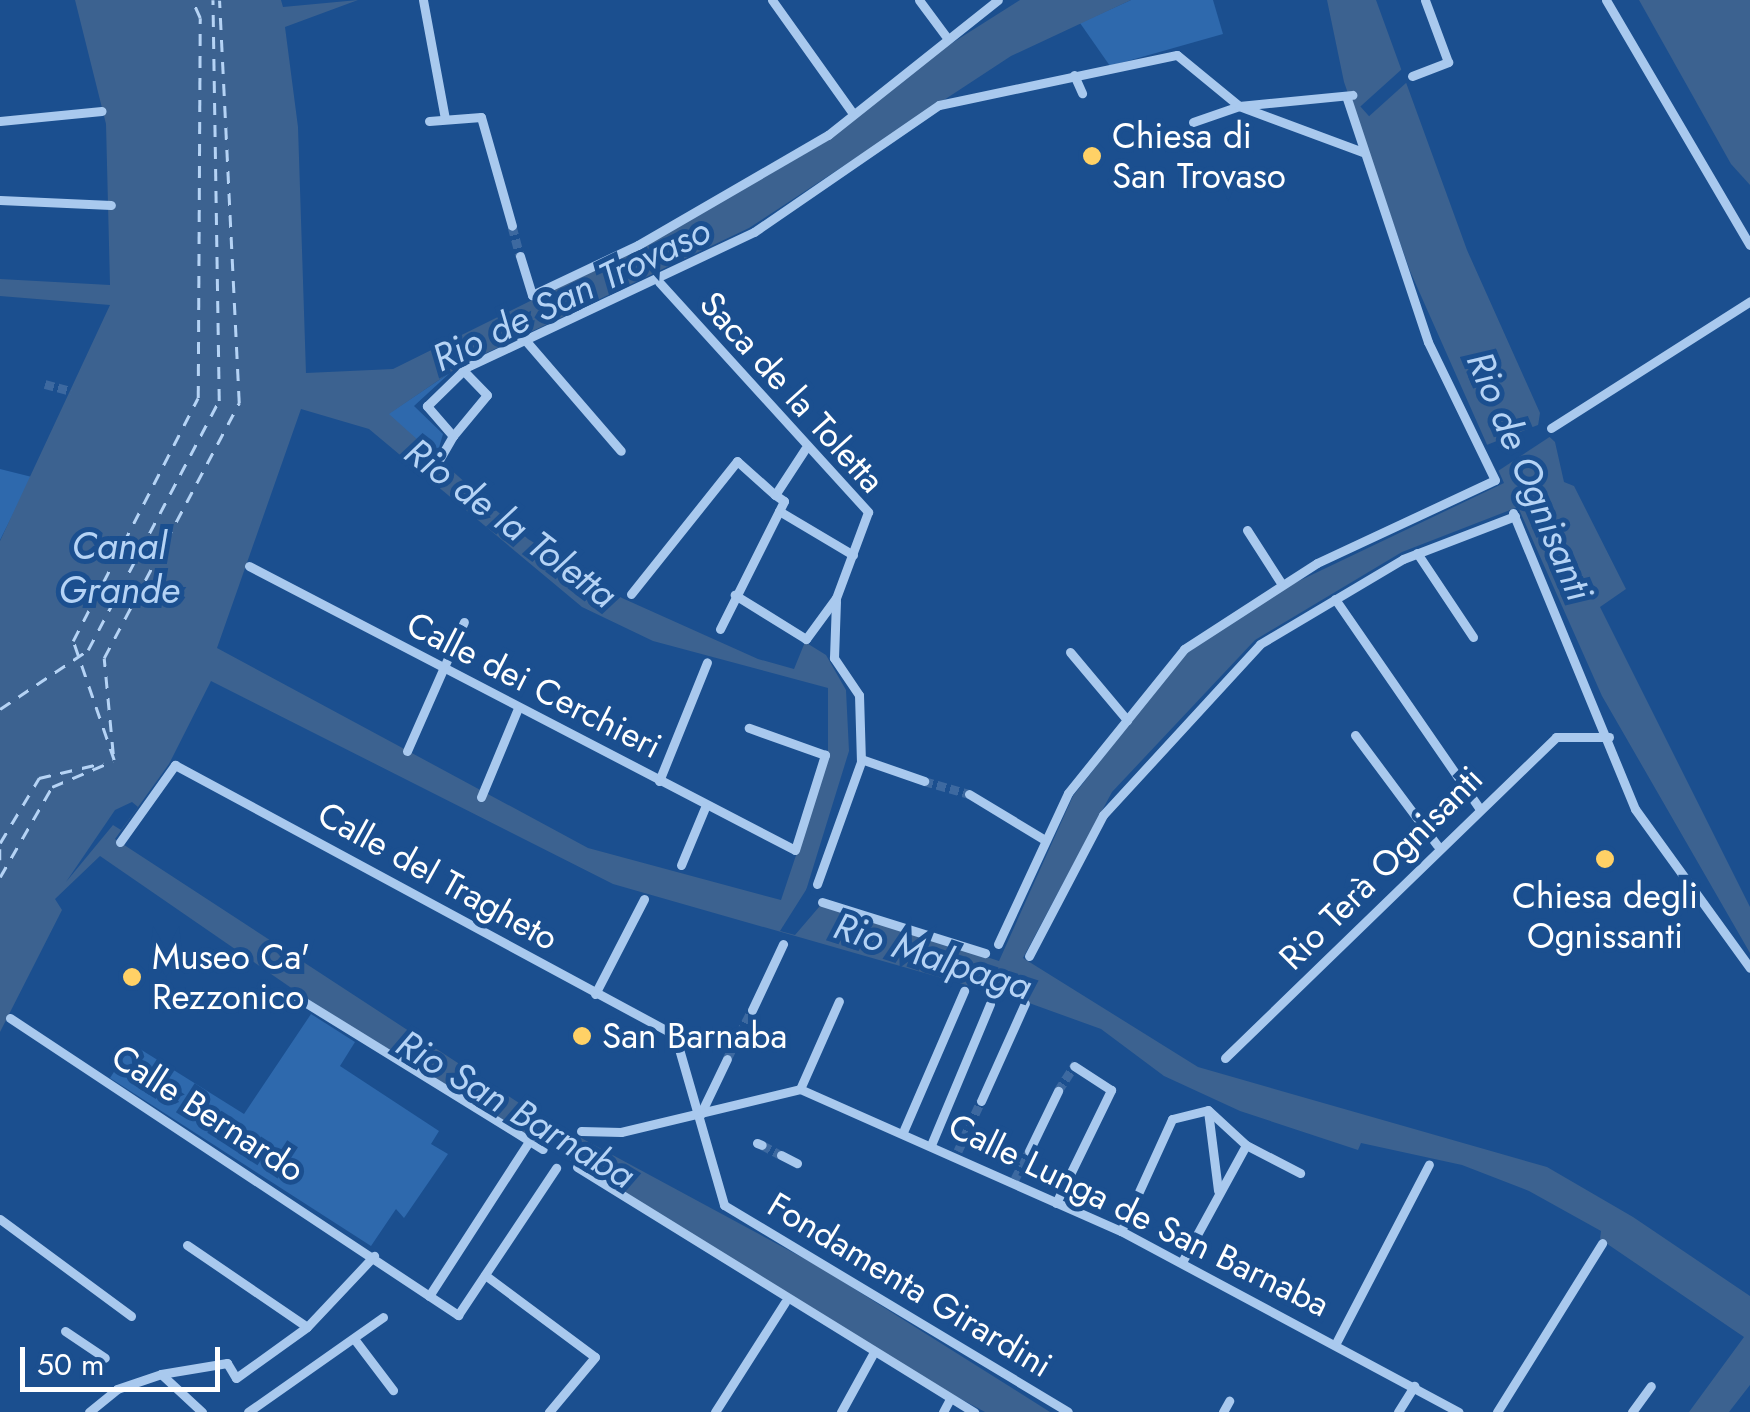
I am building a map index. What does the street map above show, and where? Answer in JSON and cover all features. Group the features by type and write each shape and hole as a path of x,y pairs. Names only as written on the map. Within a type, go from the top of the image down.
{"street":[{"path":"772,0 852,112"},
{"path":"919,0 945,35"},
{"path":"520,256 532,295 758,180 852,112 945,35 998,0"},
{"path":"1412,76 1448,62 1425,0"},
{"path":"1606,0 1750,245"},
{"path":"422,1 445,119"},
{"path":"453,436 426,406 463,370 659,282 754,232 940,105 1177,55 1239,106 1363,152"},
{"path":"1074,75 1082,93"},
{"path":"998,944 1068,794 1184,649 1281,583 1496,480 1428,342 1363,152 1349,96 1239,106 1193,122"},
{"path":"0,121 102,111"},
{"path":"428,121 481,117 512,226"},
{"path":"0,200 111,205"},
{"name":"Saca de la Toletta","path":"659,282 805,449 868,512 836,598"},
{"path":"1551,428 1750,302"},
{"path":"526,341 621,451"},
{"path":"439,460 487,395 463,370"},
{"path":"720,629 805,449"},
{"path":"632,594 737,462 780,502 853,555"},
{"path":"1029,956 1103,815 1190,712 1260,644 1417,552 1514,514 1589,680 1635,809 1750,968"},
{"path":"1248,530 1281,583"},
{"path":"1417,552 1473,637"},
{"name":"Calle dei Cerchieri","path":"248,566 795,850 825,756 749,728"},
{"path":"735,595 806,639 836,598"},
{"path":"832,640 836,598"},
{"path":"1335,599 1479,808"},
{"path":"406,751 464,622"},
{"path":"816,628 832,640 858,695 860,759 817,884"},
{"path":"1070,652 1126,720"},
{"path":"659,781 707,662"},
{"path":"481,797 505,757 518,708"},
{"path":"1355,735 1438,845"},
{"name":"Rio Terà Ognisanti","path":"1225,1058 1438,845 1556,737 1609,737"},
{"path":"860,759 924,781"},
{"name":"Calle del Tragheto","path":"120,842 174,764 675,1035 700,1115"},
{"path":"969,794 1045,840"},
{"path":"682,865 706,805"},
{"path":"595,994 644,899"},
{"path":"822,902 984,954"},
{"path":"752,1010 782,944"},
{"path":"903,1132 964,991"},
{"path":"290,993 496,1126 543,1149"},
{"path":"800,1089 839,1001"},
{"path":"981,1101 1025,1003"},
{"path":"931,1144 990,1004"},
{"name":"Calle Bernardo","path":"10,1018 458,1315 485,1275"},
{"path":"580,1132 700,1115 727,1059"},
{"path":"1056,1203 1112,1090 1074,1066"},
{"name":"Calle Lunga de San Barnaba","path":"700,1115 788,1085 800,1089 957,1154 1121,1231 1337,1341 1458,1412"},
{"path":"1029,1151 1058,1091"},
{"path":"1121,1231 1172,1119 1208,1110"},
{"path":"1208,1110 1246,1145 1300,1173"},
{"path":"1208,1110 1219,1193"},
{"name":"Fondamenta Girardini","path":"700,1115 724,1205 1068,1412"},
{"path":"431,1294 528,1144"},
{"path":"1182,1262 1246,1145"},
{"path":"782,1155 797,1164"},
{"path":"1337,1341 1429,1164"},
{"path":"577,1167 785,1302 974,1412"},
{"path":"550,1412 595,1357 485,1275 556,1168"},
{"path":"0,1219 131,1316"},
{"path":"1497,1412 1602,1242"},
{"path":"187,1245 308,1327"},
{"path":"89,1412 117,1390 160,1374 227,1364 236,1378 308,1327 374,1256"},
{"path":"716,1412 785,1302"},
{"path":"248,1412 383,1318"},
{"path":"66,1330 106,1358"},
{"path":"355,1340 393,1390"},
{"path":"841,1412 874,1352"},
{"path":"160,1374 202,1412"},
{"path":"1398,1412 1414,1386"},
{"path":"1632,1412 1651,1386"},
{"path":"943,1412 950,1399"},
{"path":"1223,1412 1230,1401"}],"shaded area":[{"path":"1131,0 1213,0 1223,34 1110,66 1080,23"},
{"path":"451,372 414,406 443,434 436,458 388,414"},
{"path":"0,469 32,477 0,540"},
{"path":"311,1014 355,1042 340,1066 439,1131 431,1144 448,1154 404,1218 396,1209 371,1246 110,1078 132,1044 244,1114"}],"water":[{"path":"75,0 281,0 283,7 358,0 285,27 298,127 306,373 393,369 649,242 829,138 900,76 1020,0 1131,0 1011,56 749,228 461,365 389,414 528,539 622,598 758,659 794,669 805,642 826,655 846,690 849,751 804,897 999,961 1073,796 1185,653 1255,602 1504,483 1410,271 1344,82 1327,0 1376,0 1467,250 1540,413 1538,426 1555,442 1564,482 1574,486 1626,589 1600,607 1750,907 1750,953 1602,696 1518,507 1402,552 1255,640 1112,792 1023,958 1198,1067 1547,1167 1633,1217 1750,1296 1750,1385 1729,1412 1689,1412 1744,1337 1600,1239 1601,1231 1529,1191 1462,1165 1361,1143 1358,1150 1240,1111 1164,1076 1101,1029 1029,1003 613,884 211,681 169,764 115,839 533,1112 818,1266 1050,1412 985,1412 948,1392 316,1005 100,856 55,899 62,910 0,1032 0,541 110,305 0,296 0,279 110,285 106,124","holes":["301,409 369,429 582,607 653,641 828,688 828,760 781,900 588,848 217,648"]},
{"path":"1639,0 1750,0 1750,185 1731,164"}],"pier":[{"path":"1402,69 1411,79 1369,116 1360,106"},
{"path":"1543,423 1551,436 1498,471 1484,446"},
{"path":"132,802 138,807 121,830 113,825 66,882 115,810"},
{"path":"811,882 810,894 825,900 795,935 780,931"}],"ferry route":[{"path":"114,760 73,641 198,398 200,18 192,0"},
{"path":"0,709 88,650 219,401 213,0"},
{"path":"113,754 104,658 239,403 219,0"},
{"path":"0,877 52,787 113,761"},
{"path":"0,843 39,778 103,763"},
{"path":"0,849 0,860"}],"tunnel":[{"path":"512,226 520,256"},
{"path":"45,384 71,391"},
{"path":"924,781 969,794"},
{"path":"727,1059 752,1010"},
{"path":"1058,1091 1076,1063"},
{"path":"958,1151 981,1101"},
{"path":"762,1145 781,1155"},
{"path":"1015,1179 1029,1151"}],"place":[{"name":"Chiesa di San Trovaso","path":"1092,156"},
{"name":"Chiesa degli Ognissanti","path":"1605,859"},
{"name":"Museo Ca' Rezzonico","path":"132,977"},
{"name":"San Barnaba","path":"582,1036"}],"water label":[{"name":"Rio de San Trovaso","path":"571,294"},
{"name":"Rio de Ognisanti","path":"1530,476"},
{"name":"Rio de la Toletta","path":"511,523"},
{"name":"Canal Grande","path":"119,568"},
{"name":"Rio Malpaga","path":"933,956"},
{"name":"Rio San Barnaba","path":"516,1109"}]}
